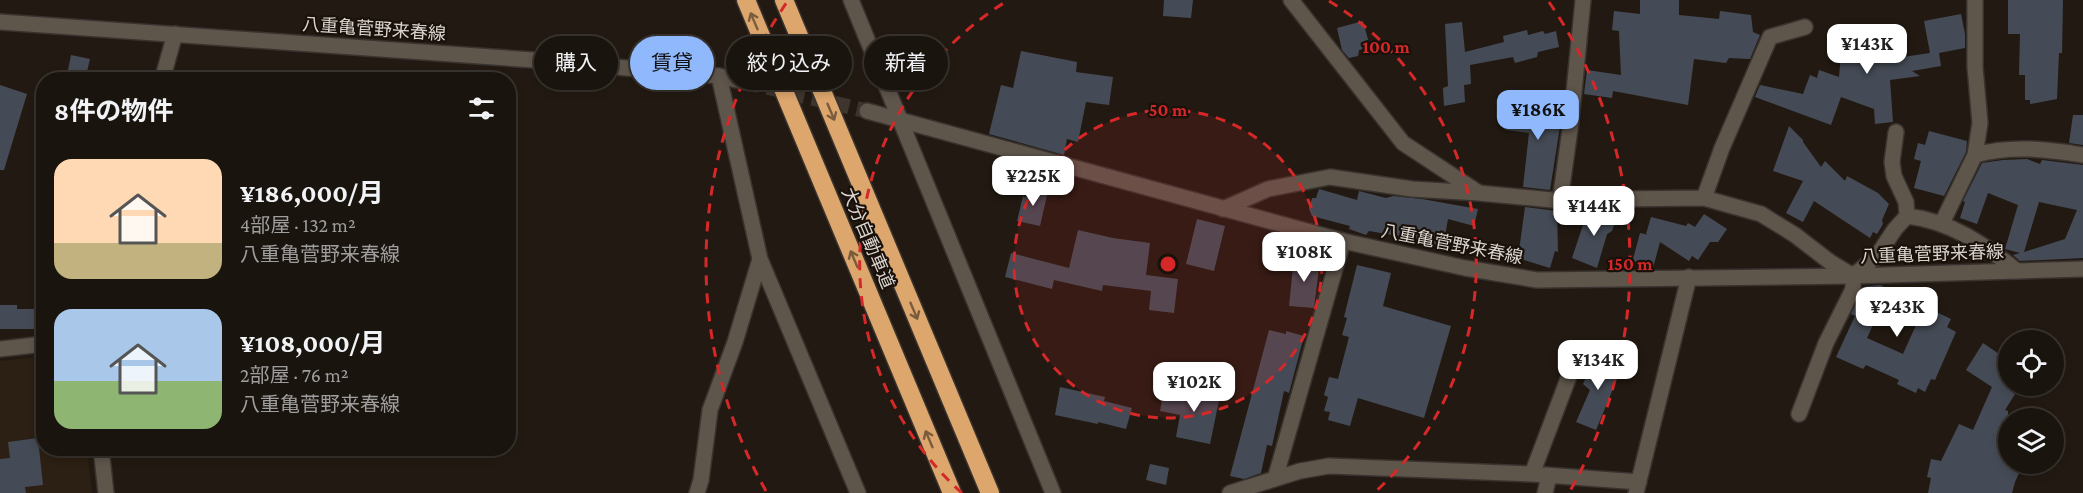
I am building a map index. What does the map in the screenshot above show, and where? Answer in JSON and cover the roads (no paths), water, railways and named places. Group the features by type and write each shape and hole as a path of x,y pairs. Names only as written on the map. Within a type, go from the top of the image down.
{"highway":[{"name":"大分自動車道","path":"746,0 952,493"},
{"name":"大分自動車道","path":"784,0 990,493"}],"street":[{"path":"851,0 1053,493"},
{"path":"1291,0 1403,142 1479,193"},
{"path":"1560,201 1571,122 1582,0"},
{"path":"1942,223 1975,155 1980,123 1975,67 1975,0"},
{"name":"八重亀菅野来春線","path":"0,22 534,60 726,78"},
{"path":"1704,198 1722,148 1770,37 1805,27"},
{"path":"164,72 175,34"},
{"path":"719,76 760,259 858,493"},
{"name":"八重亀菅野来春線","path":"867,111 1342,242 1465,268 1537,280 1853,276 2083,268"},
{"path":"1853,276 1877,256 1907,216 1906,202 1893,169 1896,132"},
{"path":"1975,155 1992,150 2018,148 2083,155"},
{"path":"1223,209 1268,189 1330,177 1412,189 1560,201 1704,198 1761,214 1853,276"},
{"path":"1907,216 1928,218 1942,223 1995,253 2018,271"},
{"path":"1275,479 1342,242"},
{"path":"697,493 710,410 735,342 760,259"},
{"path":"1799,414 1826,343 1853,289 1853,276"},
{"path":"1230,493 1300,471 1329,466 1532,474 1637,488 1689,277"},
{"path":"0,349 36,345"},
{"path":"1532,474 1579,350"},
{"path":"102,456 106,493"},
{"path":"1545,493 1550,476"}],"tunnel":[{"path":"779,90 867,111"}]}
